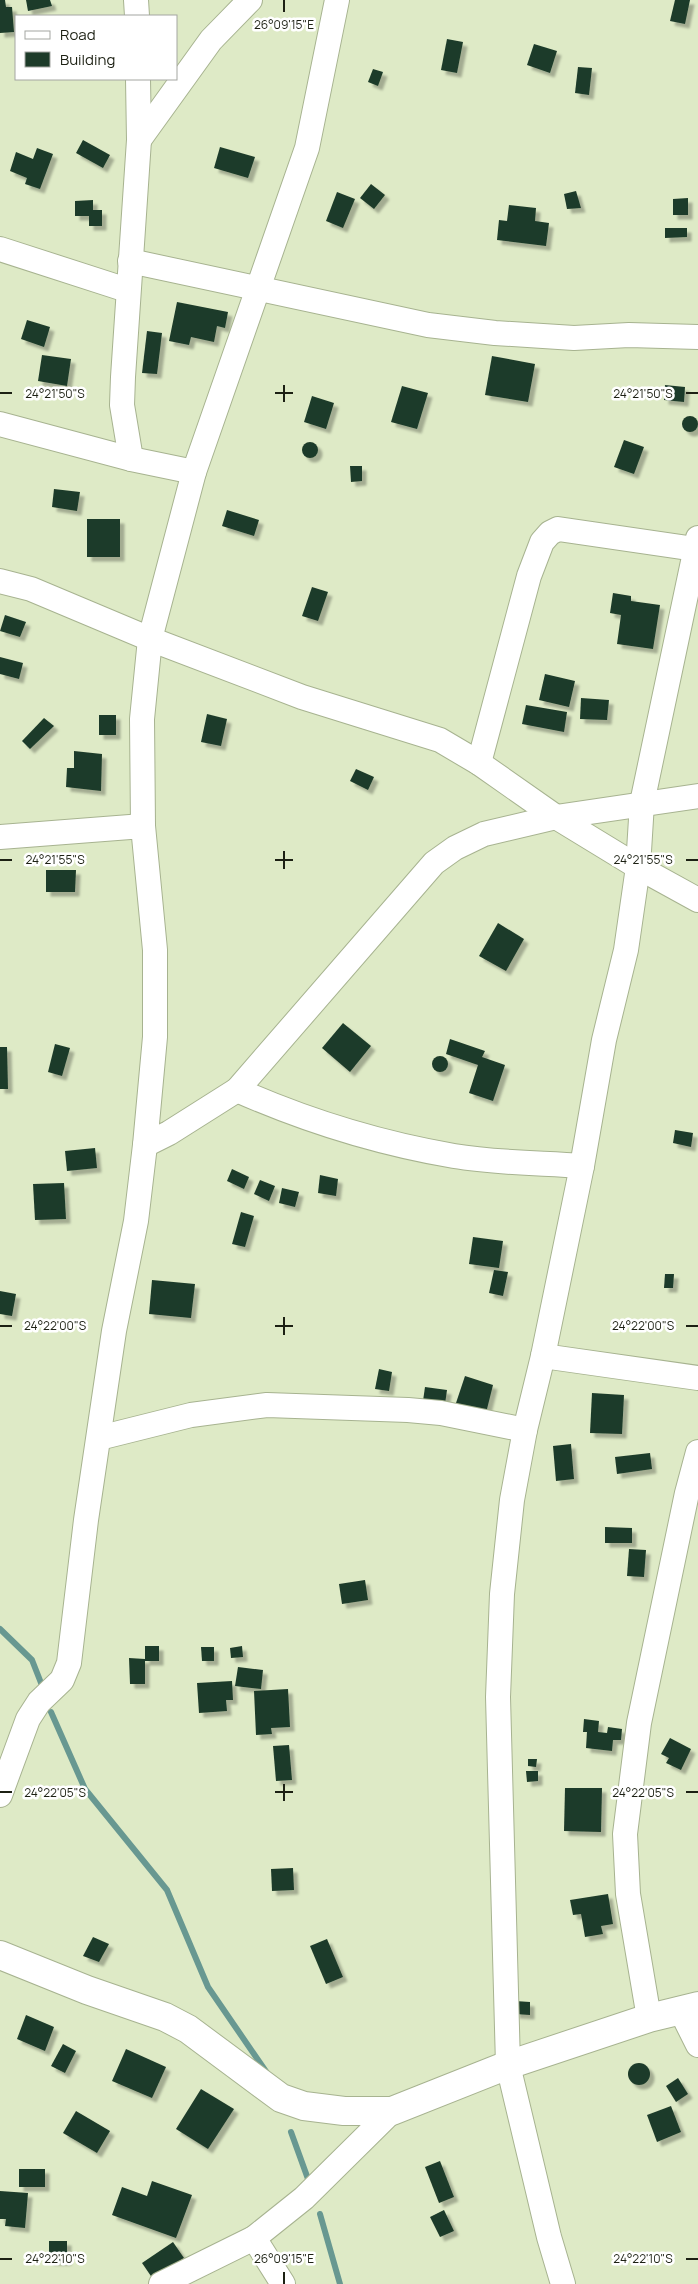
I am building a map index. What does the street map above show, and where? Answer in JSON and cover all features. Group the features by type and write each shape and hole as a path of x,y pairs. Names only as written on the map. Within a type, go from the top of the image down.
{"street":[{"path":"136,0 137,15"},
{"path":"139,140 211,40 250,0"},
{"path":"0,1795 28,1719 39,1702 62,1680 68,1663 114,1331 136,1221 155,1037 155,950 143,826 142,719 150,639 194,472 307,148 337,0"},
{"path":"131,459 122,405 127,290 139,140 138,80"},
{"path":"0,249 127,290"},
{"path":"130,261 259,287 318,302 428,325 495,333 574,338 629,336 698,338"},
{"path":"0,424 131,459 194,472"},
{"path":"479,763 529,576 542,542 550,533 558,530 697,544 642,803 638,867 626,950 604,1040 582,1166 543,1356 525,1430 512,1500 502,1594 498,1697 508,2065 549,2237 563,2284"},
{"path":"0,581 31,589 150,639 302,697 440,740 479,763 556,817 638,867 698,900"},
{"path":"145,1145 169,1133 237,1090 434,862 455,848 484,834 556,817 698,796"},
{"path":"0,837 143,826"},
{"path":"237,1090 325,1126 388,1142 455,1156 582,1166"},
{"path":"543,1356 698,1378"},
{"path":"99,1438 191,1415 267,1405 416,1410 441,1413 525,1430"},
{"path":"650,2018 628,1894 625,1834 639,1723 687,1493 698,1452"},
{"path":"0,1955 173,2021 188,2029 268,2090 291,2102 344,2111 392,2111 508,2065 689,2007 698,2045"},
{"path":"161,2284 254,2238 304,2198 392,2111"},
{"path":"254,2238 283,2284"}],"building":[{"path":"0,0 5,0 6,7 12,7 14,32 0,33"},
{"path":"26,0 50,0 52,6 28,11"},
{"path":"675,0 690,0 685,24 670,21"},
{"path":"447,39 463,42 457,73 441,70"},
{"path":"534,44 557,51 550,73 527,65"},
{"path":"578,67 592,68 589,95 575,93"},
{"path":"373,69 383,72 378,86 368,82"},
{"path":"83,140 110,155 103,168 76,153"},
{"path":"220,147 255,157 248,178 214,168"},
{"path":"37,148 53,154 40,189 25,184 27,178 10,171 16,152 33,159"},
{"path":"371,184 385,195 374,209 360,198"},
{"path":"576,191 581,208 567,209 564,194"},
{"path":"337,192 355,199 343,228 326,221"},
{"path":"688,198 688,215 673,215 673,199"},
{"path":"93,200 93,210 102,210 102,226 89,226 89,216 75,216 75,201"},
{"path":"509,205 536,208 535,221 549,223 546,246 497,240 499,220 507,221"},
{"path":"665,228 687,228 687,237 665,238"},
{"path":"177,302 228,312 225,328 217,326 214,342 191,337 189,345 169,341"},
{"path":"27,320 50,327 44,347 21,339"},
{"path":"147,331 162,333 157,374 142,373"},
{"path":"42,355 71,359 67,386 38,381"},
{"path":"492,356 535,364 528,402 485,395"},
{"path":"665,385 685,387 684,402 664,400"},
{"path":"402,386 428,393 417,429 391,422"},
{"path":"312,396 334,403 326,429 304,422"},
{"path":"687,416 693,416 698,421 696,430 687,432 682,427 682,421"},
{"path":"624,440 644,447 634,474 614,467"},
{"path":"307,442 313,442 318,447 316,456 307,458 302,453 302,447"},
{"path":"350,466 362,466 362,481 351,482"},
{"path":"54,489 80,492 77,511 52,507"},
{"path":"227,510 259,520 254,536 222,526"},
{"path":"87,519 120,519 120,557 87,557"},
{"path":"312,587 328,592 318,621 302,616"},
{"path":"613,593 631,596 631,601 660,605 653,649 617,644 621,615 610,613"},
{"path":"5,615 26,622 20,637 0,631"},
{"path":"0,657 23,663 19,679 0,674"},
{"path":"545,674 575,681 569,707 539,700"},
{"path":"581,698 609,700 607,720 580,719"},
{"path":"526,705 567,712 564,732 522,724"},
{"path":"207,714 227,719 221,746 201,742"},
{"path":"99,715 116,715 116,735 99,735"},
{"path":"44,718 54,726 30,749 22,741"},
{"path":"74,751 102,754 101,791 66,787 67,768 74,768"},
{"path":"356,769 374,777 368,790 350,781"},
{"path":"46,870 76,870 75,892 46,892"},
{"path":"498,923 524,939 506,971 479,956"},
{"path":"343,1023 371,1046 350,1072 322,1048"},
{"path":"450,1039 485,1051 482,1057 505,1065 493,1101 469,1093 478,1065 446,1054"},
{"path":"55,1044 70,1048 62,1076 48,1072"},
{"path":"0,1047 7,1047 8,1089 0,1089"},
{"path":"437,1056 443,1056 448,1061 446,1070 437,1072 432,1067 432,1061"},
{"path":"675,1130 693,1133 691,1147 673,1143"},
{"path":"95,1148 97,1168 67,1171 65,1151"},
{"path":"232,1169 249,1177 244,1189 227,1181"},
{"path":"320,1175 338,1179 336,1196 318,1193"},
{"path":"260,1180 275,1186 269,1201 254,1194"},
{"path":"64,1183 66,1219 35,1220 33,1184"},
{"path":"282,1188 299,1192 295,1207 279,1203"},
{"path":"241,1212 254,1216 245,1247 232,1244"},
{"path":"473,1237 503,1241 499,1268 469,1264"},
{"path":"494,1270 508,1272 503,1296 489,1293"},
{"path":"665,1274 674,1274 673,1288 664,1288"},
{"path":"152,1280 195,1284 191,1318 149,1314"},
{"path":"0,1291 16,1294 12,1316 0,1314"},
{"path":"379,1369 392,1372 389,1391 375,1389"},
{"path":"465,1376 493,1385 486,1413 456,1403"},
{"path":"425,1387 447,1390 445,1404 423,1401"},
{"path":"592,1393 624,1395 622,1434 590,1433"},
{"path":"571,1444 574,1479 556,1481 553,1446"},
{"path":"650,1453 652,1469 617,1474 615,1457"},
{"path":"605,1527 632,1528 632,1543 605,1543"},
{"path":"629,1549 646,1550 644,1577 627,1576"},
{"path":"365,1580 368,1600 342,1604 339,1584"},
{"path":"145,1646 159,1646 159,1661 145,1661 145,1684 130,1684 129,1658 145,1659"},
{"path":"242,1646 243,1657 231,1658 230,1648"},
{"path":"201,1647 214,1647 214,1661 202,1661"},
{"path":"238,1667 263,1670 261,1689 235,1686"},
{"path":"232,1681 233,1700 226,1700 227,1711 199,1713 197,1683"},
{"path":"288,1689 290,1727 271,1728 272,1734 256,1735 254,1691"},
{"path":"584,1719 599,1721 598,1732 607,1733 608,1727 622,1729 621,1740 613,1740 612,1751 586,1748 587,1732 583,1732"},
{"path":"670,1738 691,1749 681,1770 666,1763 669,1758 661,1754"},
{"path":"289,1745 292,1780 276,1781 273,1746"},
{"path":"528,1759 537,1759 536,1767 528,1766"},
{"path":"526,1771 538,1771 538,1781 527,1782"},
{"path":"565,1788 602,1788 601,1832 564,1831"},
{"path":"293,1868 294,1890 272,1891 271,1869"},
{"path":"608,1894 613,1924 601,1926 603,1934 585,1937 581,1914 573,1915 570,1900"},
{"path":"93,1937 109,1944 99,1962 83,1956"},
{"path":"327,1939 343,1977 326,1984 310,1946"},
{"path":"515,2001 530,2002 530,2015 515,2014"},
{"path":"26,2015 54,2027 45,2051 17,2039"},
{"path":"63,2044 76,2051 65,2073 51,2066"},
{"path":"126,2049 166,2067 152,2098 112,2081"},
{"path":"639,2063 649,2070 650,2074 643,2084 639,2085 629,2078 628,2074 635,2064"},
{"path":"678,2078 688,2094 676,2102 666,2086"},
{"path":"201,2089 234,2109 208,2149 176,2129"},
{"path":"671,2106 681,2132 657,2142 647,2115"},
{"path":"76,2111 110,2131 97,2153 63,2133"},
{"path":"440,2161 454,2197 439,2203 425,2167"},
{"path":"19,2169 45,2169 45,2187 19,2187"},
{"path":"152,2181 192,2195 176,2238 112,2215 122,2187 147,2196"},
{"path":"0,2191 28,2193 25,2228 5,2226 6,2219 0,2219"},
{"path":"444,2210 454,2231 440,2237 430,2217"},
{"path":"49,2241 67,2241 67,2261 49,2261"},
{"path":"173,2242 184,2258 153,2279 142,2263"}],"waterway":[{"path":"0,1629 32,1660 43,1688"},
{"path":"51,1712 85,1789 167,1890 208,1987 267,2073"},
{"path":"291,2132 308,2179"},
{"path":"320,2214 340,2284"}]}
